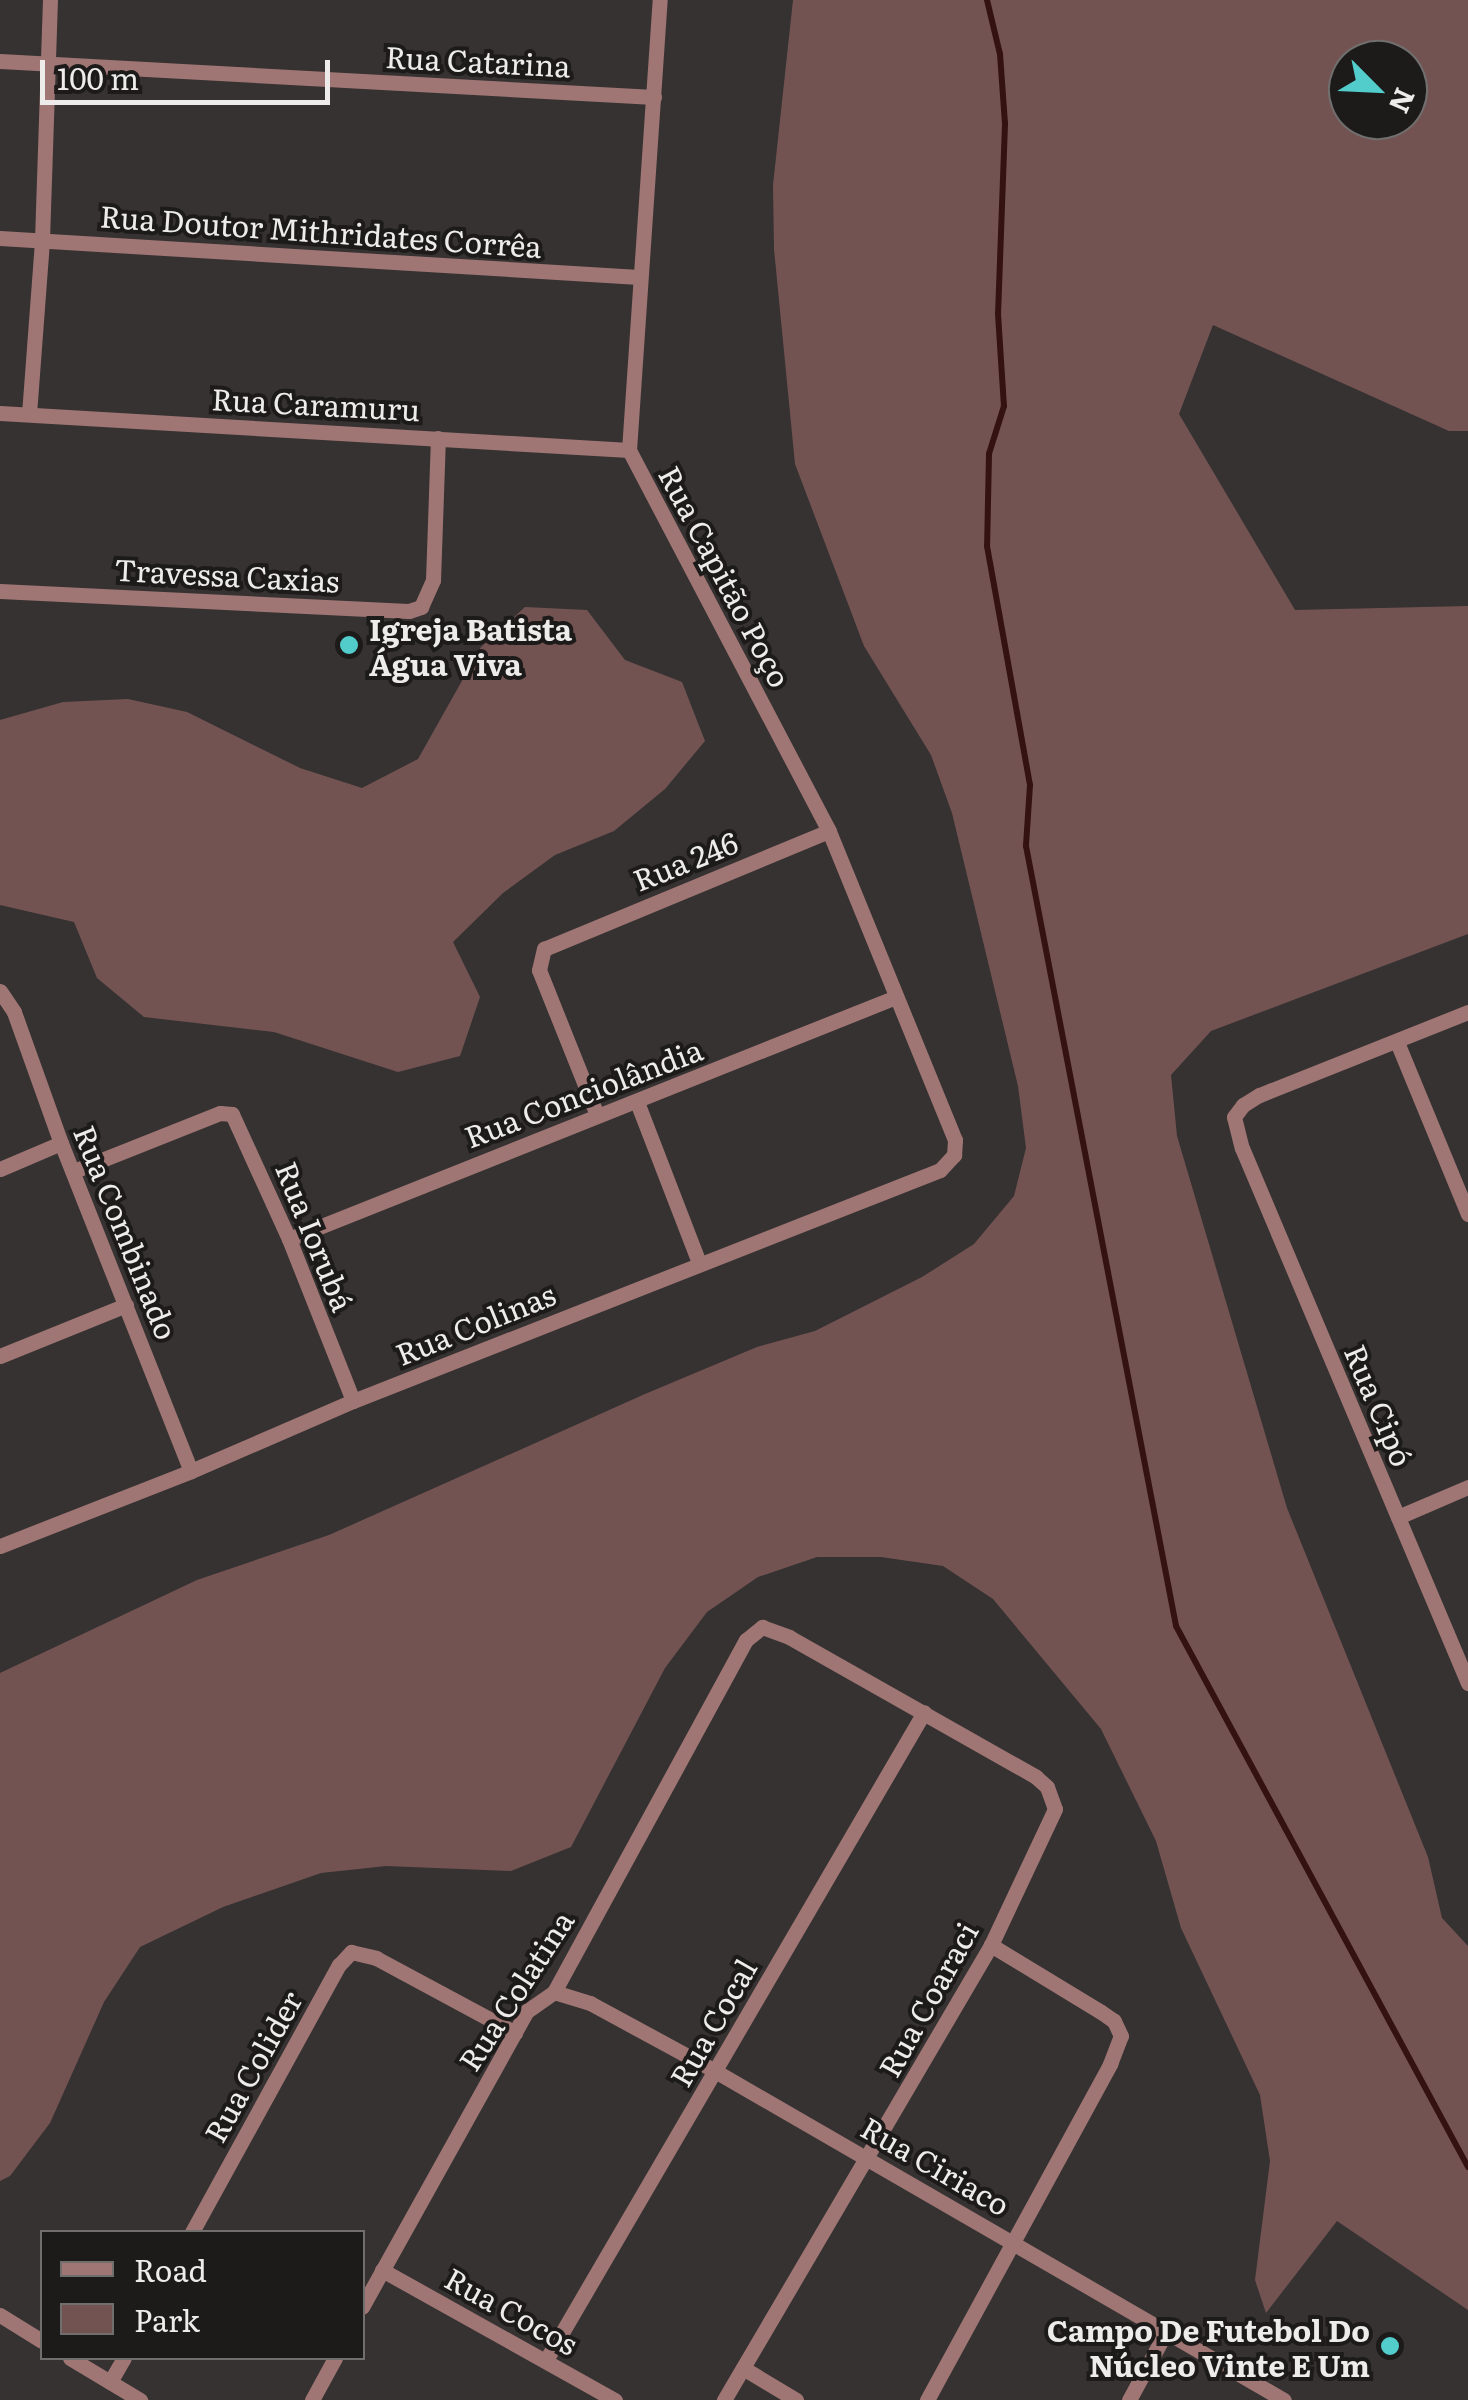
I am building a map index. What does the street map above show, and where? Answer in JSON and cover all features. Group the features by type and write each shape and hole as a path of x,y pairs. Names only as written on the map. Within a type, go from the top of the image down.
{"street":[{"path":"29,414 42,240 50,0"},
{"name":"Rua Capitão Poço","path":"660,0 629,450 829,831 955,1140"},
{"name":"Rua Catarina","path":"0,61 654,97"},
{"name":"Rua Doutor Mithridates Corrêa","path":"0,238 639,277"},
{"name":"Rua Caramuru","path":"0,413 629,450"},
{"name":"Travessa Caxias","path":"0,591 408,611 425,603 432,580 438,438"},
{"name":"Rua 246","path":"597,1115 538,970 544,949 829,831"},
{"name":"Rua Combinado","path":"0,991 14,1012 60,1143 191,1472"},
{"name":"Rua Conciolândia","path":"289,1238 896,997"},
{"path":"1468,1012 1398,1042 1468,1214"},
{"name":"Rua Cipó","path":"1398,1042 1249,1100 1234,1117 1242,1148 1468,1683"},
{"path":"637,1102 698,1264"},
{"name":"Rua Iorubá","path":"74,1171 212,1116 226,1112 238,1119 354,1400"},
{"name":"Rua Colinas","path":"0,1546 191,1472 354,1400 940,1170 952,1160 955,1140"},
{"path":"0,1168 60,1143"},
{"path":"0,1356 126,1305"},
{"path":"1398,1517 1468,1487"},
{"name":"Rua Colatina","path":"365,2301 515,2033 528,2012 554,1992 746,1640 762,1627 788,1637 924,1712"},
{"name":"Rua Coaraci","path":"724,2400 990,1945 1056,1809 1052,1795 1036,1777 924,1712"},
{"name":"Rua Cocal","path":"546,2360 924,1712"},
{"path":"927,2400 1120,2044 1120,2028 1101,2012 990,1945"},
{"name":"Rua Colider","path":"193,2230 339,1965 356,1951 515,2033"},
{"name":"Rua Ciriaco","path":"554,1992 590,2002 715,2071 1284,2400"},
{"name":"Rua Cocos","path":"382,2270 615,2400"},
{"path":"0,2315 40,2340"},
{"path":"1129,2400 1167,2330"},
{"path":"73,2360 140,2400"},
{"path":"110,2382 123,2360"},
{"path":"312,2400 334,2360"},
{"path":"742,2368 796,2400"}],"green space":[{"path":"793,0 1468,0 1468,431 1449,431 1213,325 1179,414 1295,610 1468,606 1468,934 1211,1031 1171,1075 1177,1136 1287,1508 1428,1857 1442,1918 1468,1946 1468,2310 1337,2221 1266,2313 1255,2280 1270,2161 1260,2095 1181,1928 1156,1841 1101,1729 993,1599 943,1566 881,1557 817,1557 758,1577 707,1612 665,1668 571,1847 511,1871 386,1866 321,1873 223,1907 140,1947 104,2002 50,2123 10,2176 0,2181 0,1673 197,1580 329,1535 645,1394 757,1347 815,1331 922,1277 974,1244 1014,1196 1026,1148 1018,1086 952,813 931,755 864,646 795,464 774,249 773,185"},
{"path":"525,607 587,610 625,660 682,682 705,741 665,789 614,831 555,855 503,893 453,942 480,997 460,1056 398,1072 274,1032 144,1017 97,978 74,922 0,905 0,720 63,702 128,699 187,712 300,768 362,788 418,759 481,647"}],"waterway":[{"path":"987,0 1000,54 1005,124 998,314 1004,406 989,454 987,546 1030,785 1026,846 1176,1626 1468,2167"}],"place":[{"name":"Igreja Batista Água Viva","path":"349,645"},
{"name":"Campo De Futebol Do Núcleo Vinte E Um","path":"1390,2346"}]}
